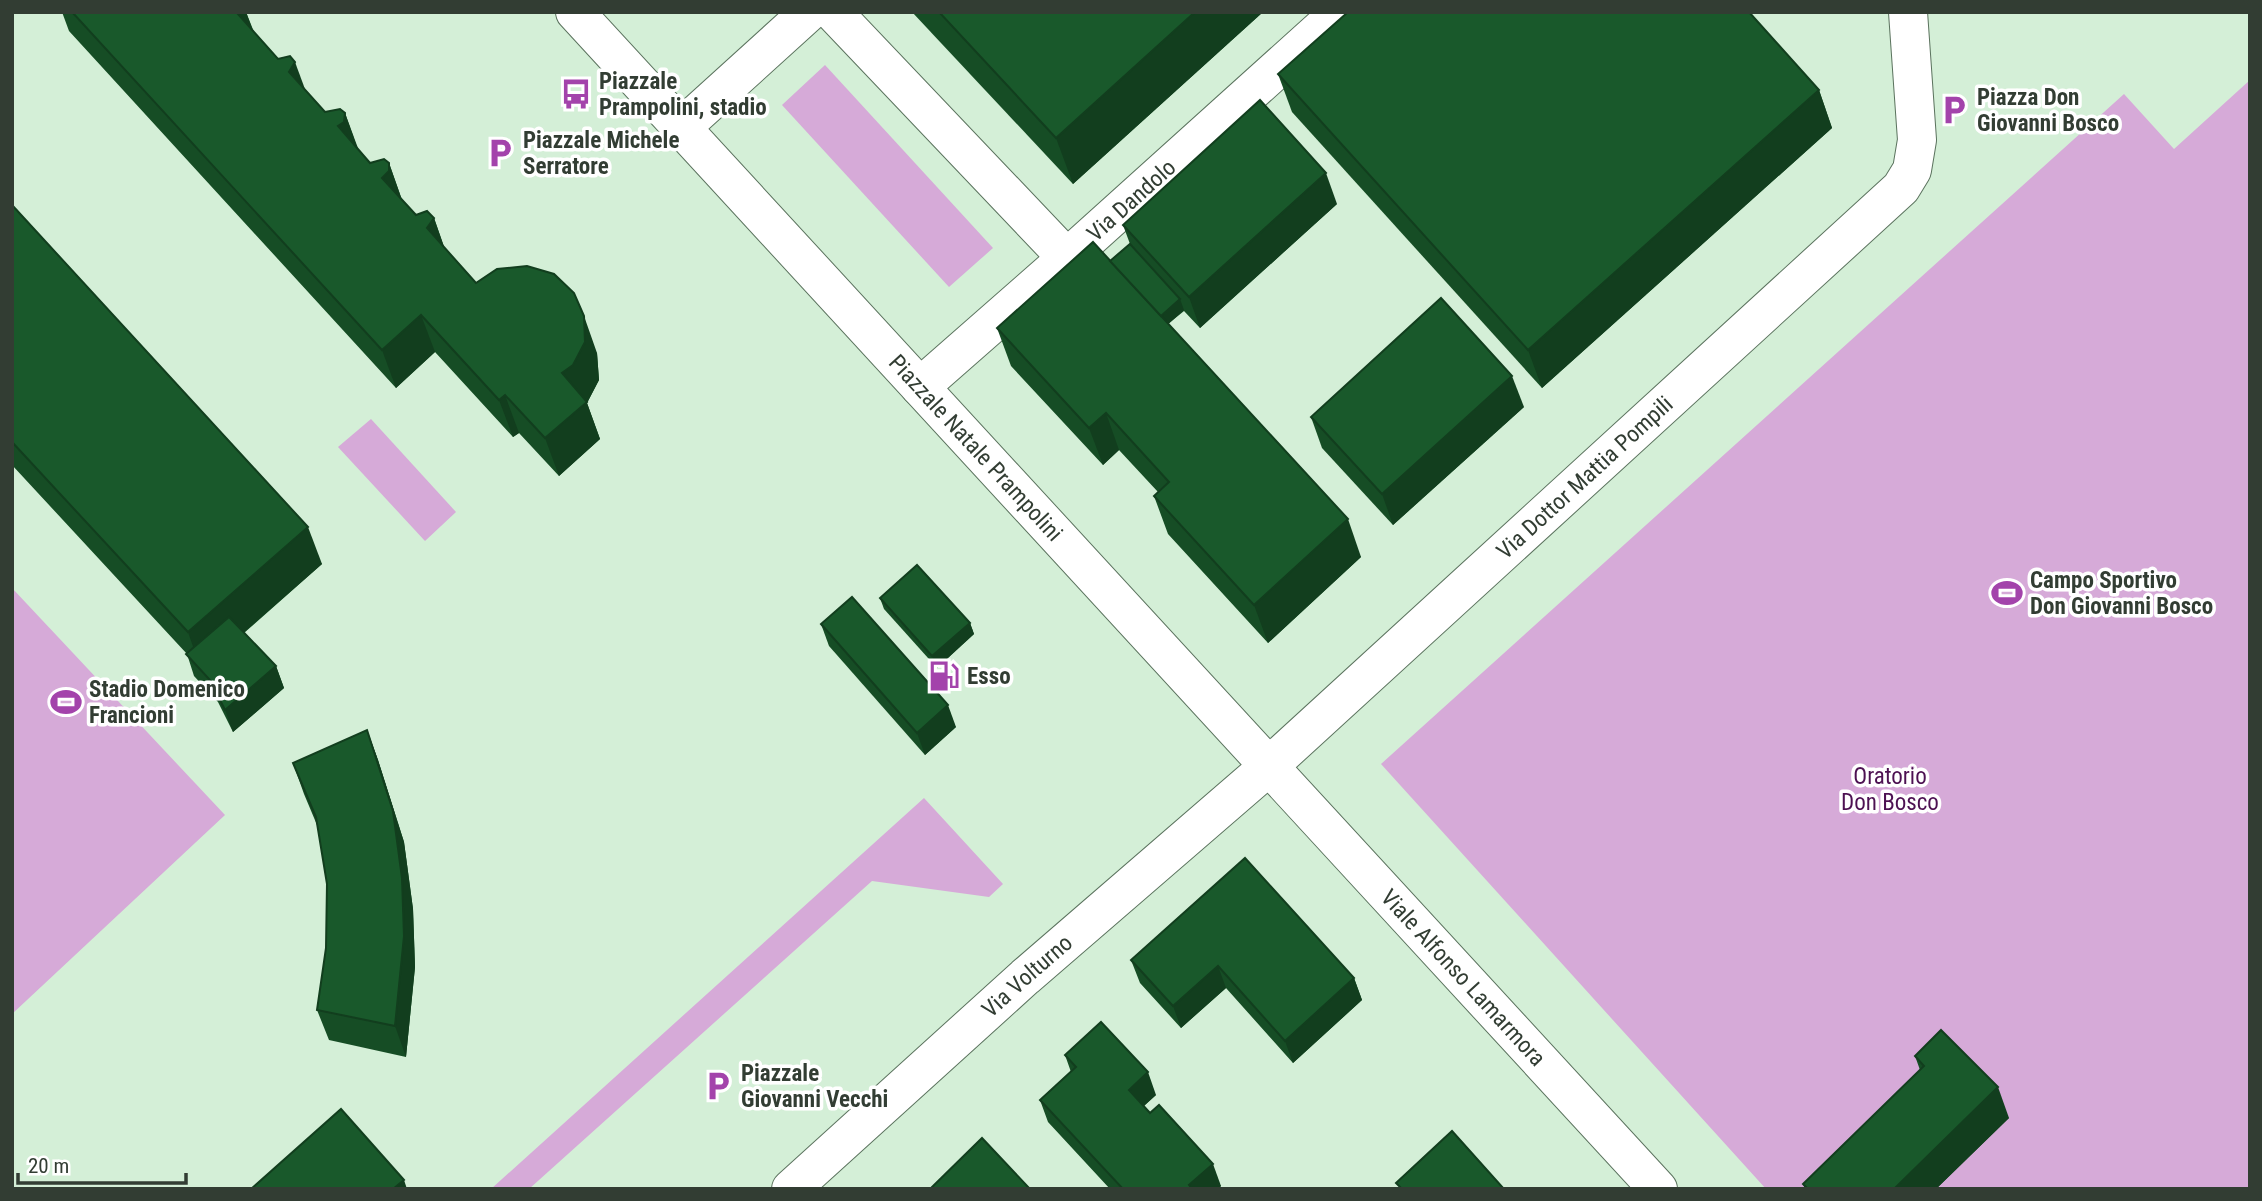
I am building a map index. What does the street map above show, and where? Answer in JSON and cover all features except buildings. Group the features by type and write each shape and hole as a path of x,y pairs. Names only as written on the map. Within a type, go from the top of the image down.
{"main road":[{"name":"Piazzale Natale Prampolini","path":"575,12 1268,767"},
{"path":"681,128 809,12"},
{"path":"833,12 1067,258"},
{"name":"Via Dandolo","path":"920,387 1340,12"},
{"name":"Via Dottor Mattia Pompili","path":"1268,767 1901,188 1912,170 1917,140 1908,12"},
{"name":"Via Volturno","path":"791,1189 1025,977 1268,767"},
{"name":"Viale Alfonso Lamarmora","path":"1268,767 1658,1189"}],"green space":[{"path":"825,65 993,248 949,287 782,105"},
{"name":"Oratorio Don Bosco","path":"2250,80 2250,1189 1766,1189 1381,764 2124,94 2174,149"},
{"path":"371,419 456,512 425,541 338,447"},
{"name":"Stadio Domenico Francioni","path":"12,588 225,815 12,1014"},
{"path":"924,798 1003,884 989,897 872,881 529,1189 491,1189"}],"place":[{"name":"Piazzale Prampolini, stadio","path":"576,94"},
{"name":"Piazza Don Giovanni Bosco","path":"1954,110"},
{"name":"Piazzale Michele Serratore","path":"500,153"},
{"name":"Campo Sportivo Don Giovanni Bosco","path":"2007,593"},
{"name":"Esso","path":"944,676"},
{"name":"Stadio Domenico Francioni","path":"66,702"},
{"name":"Piazzale Giovanni Vecchi","path":"718,1086"}]}
